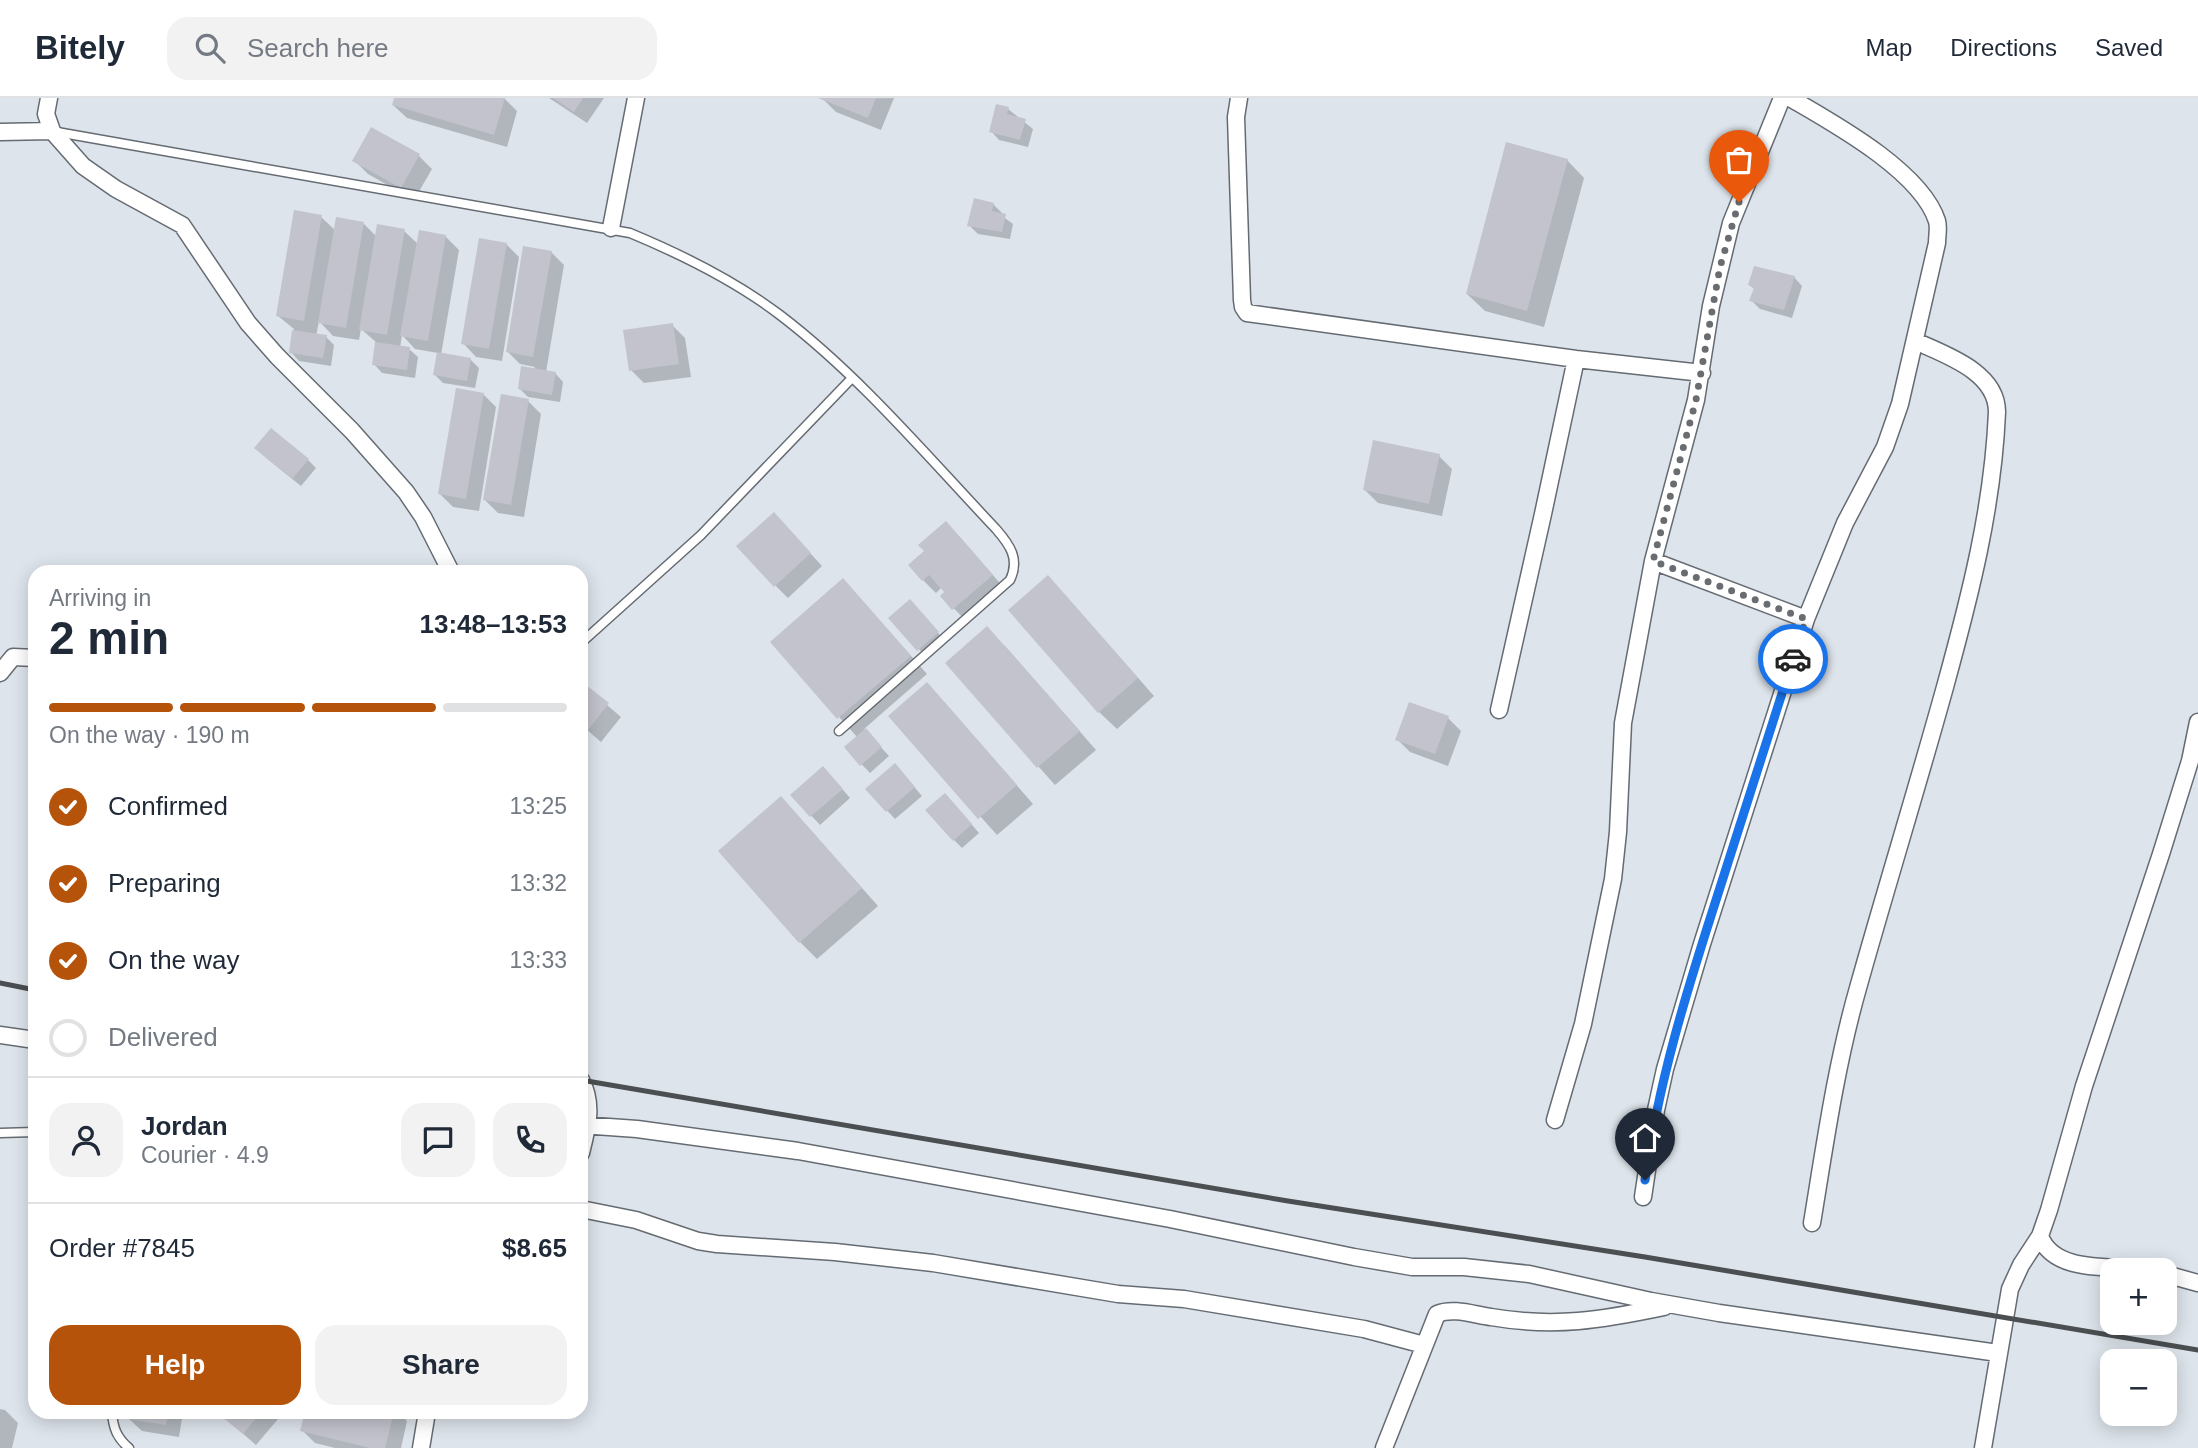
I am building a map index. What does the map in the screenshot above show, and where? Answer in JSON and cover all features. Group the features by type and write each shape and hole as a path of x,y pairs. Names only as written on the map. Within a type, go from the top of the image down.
{"street":[{"path":"49,98 46,114 52,131 83,166 116,189 182,225 248,323 352,431 406,492 423,517 447,565"},
{"path":"611,228 636,98"},
{"path":"1239,98 1236,117 1242,300 1245,311 1249,314 1576,359 1702,373"},
{"path":"1555,1121 1583,1024 1613,879 1623,723 1653,561 1702,373 1711,306 1731,223 1782,98"},
{"path":"1643,1197 1665,1069 1702,944 1806,619 1845,523 1885,446 1900,404 1937,243 1937,225 1932,211 1913,186 1875,152 1790,98"},
{"path":"0,132 52,131"},
{"path":"1812,1223 1835,1086 1856,992 1967,610 1989,505 1996,397 1988,383 1957,362 1915,341"},
{"path":"1499,710 1576,359"},
{"path":"1653,561 1806,619"},
{"path":"0,673 13,657 28,658"},
{"path":"1983,1448 2010,1289 2021,1265 2040,1236 2123,965 2190,761 2198,722"},
{"path":"0,1035 28,1039"},
{"path":"588,1125 637,1129 822,1155 1412,1267 1464,1267 1529,1274 1674,1306 1998,1353"},
{"path":"588,1210 636,1220 698,1241 933,1263 1118,1294 1184,1299 1364,1329 1424,1345"},
{"path":"2040,1236 2047,1249 2063,1261 2100,1265"},
{"path":"2177,1277 2198,1283"},
{"path":"1384,1448 1437,1314 1443,1312 1556,1324 1674,1306"},
{"path":"421,1448 426,1419"}],"lane":[{"path":"52,131 611,228 630,233 687,257 778,314 824,351 852,378 996,528 1010,545 1015,567 1010,580 839,732"},
{"path":"588,637 701,535 852,378"},
{"path":"0,1133 28,1132"},
{"path":"113,1419 119,1440 129,1448"}],"building":[{"path":"394,98 505,98 494,135 392,105"},
{"path":"553,98 583,98 574,112"},
{"path":"818,98 876,98 868,118"},
{"path":"996,104 1009,107 1007,114 1026,119 1020,140 989,132"},
{"path":"371,127 420,154 401,188 352,161"},
{"path":"1506,142 1568,159 1527,311 1466,294"},
{"path":"974,198 994,203 992,211 1006,214 1002,232 967,226"},
{"path":"294,210 322,215 304,321 276,316"},
{"path":"336,217 364,222 346,328 318,323"},
{"path":"377,224 405,229 387,335 359,330"},
{"path":"419,230 446,235 428,341 400,336"},
{"path":"479,238 507,243 489,349 461,344"},
{"path":"523,246 552,251 533,357 506,352"},
{"path":"1754,266 1795,276 1784,310 1749,301 1754,288 1748,285"},
{"path":"673,323 679,364 629,371 623,330"},
{"path":"292,330 327,335 323,358 289,353"},
{"path":"375,342 410,347 407,370 372,365"},
{"path":"437,352 471,358 467,381 433,375"},
{"path":"521,366 556,372 552,395 518,389"},
{"path":"456,388 484,393 466,499 438,494"},
{"path":"501,394 529,399 511,505 483,500"},
{"path":"271,428 309,459 292,479 254,448"},
{"path":"1373,440 1440,454 1429,504 1363,490"},
{"path":"774,512 811,553 774,587 736,546"},
{"path":"946,521 993,575 952,610 940,596 944,592 929,575 922,581 908,565 924,551 918,545"},
{"path":"1048,575 1138,678 1098,713 1008,610"},
{"path":"843,578 911,656 837,719 770,642"},
{"path":"910,599 939,632 917,651 888,618"},
{"path":"987,626 1080,731 1037,768 945,663"},
{"path":"927,682 1017,785 978,819 888,716"},
{"path":"588,686 609,703 588,730"},
{"path":"1409,702 1449,716 1435,754 1395,740"},
{"path":"866,728 882,747 860,766 844,747"},
{"path":"895,763 915,787 886,812 865,789"},
{"path":"823,766 843,789 810,817 790,795"},
{"path":"945,793 972,824 953,841 925,810"},
{"path":"781,796 862,888 799,943 718,851"},
{"path":"127,1419 167,1419 166,1425"},
{"path":"225,1419 255,1419 243,1434"},
{"path":"303,1419 392,1419 385,1448 370,1448 300,1431"}],"railway":[{"path":"0,983 28,989"},
{"path":"588,1081 1288,1201 1645,1257 2198,1350"}],"way so far":[{"path":"1739,202 1731,223 1711,306 1696,400 1653,561 1806,619 1793,659"}],"route":[{"path":"1645,1180 1665,1069 1793,659"}]}
